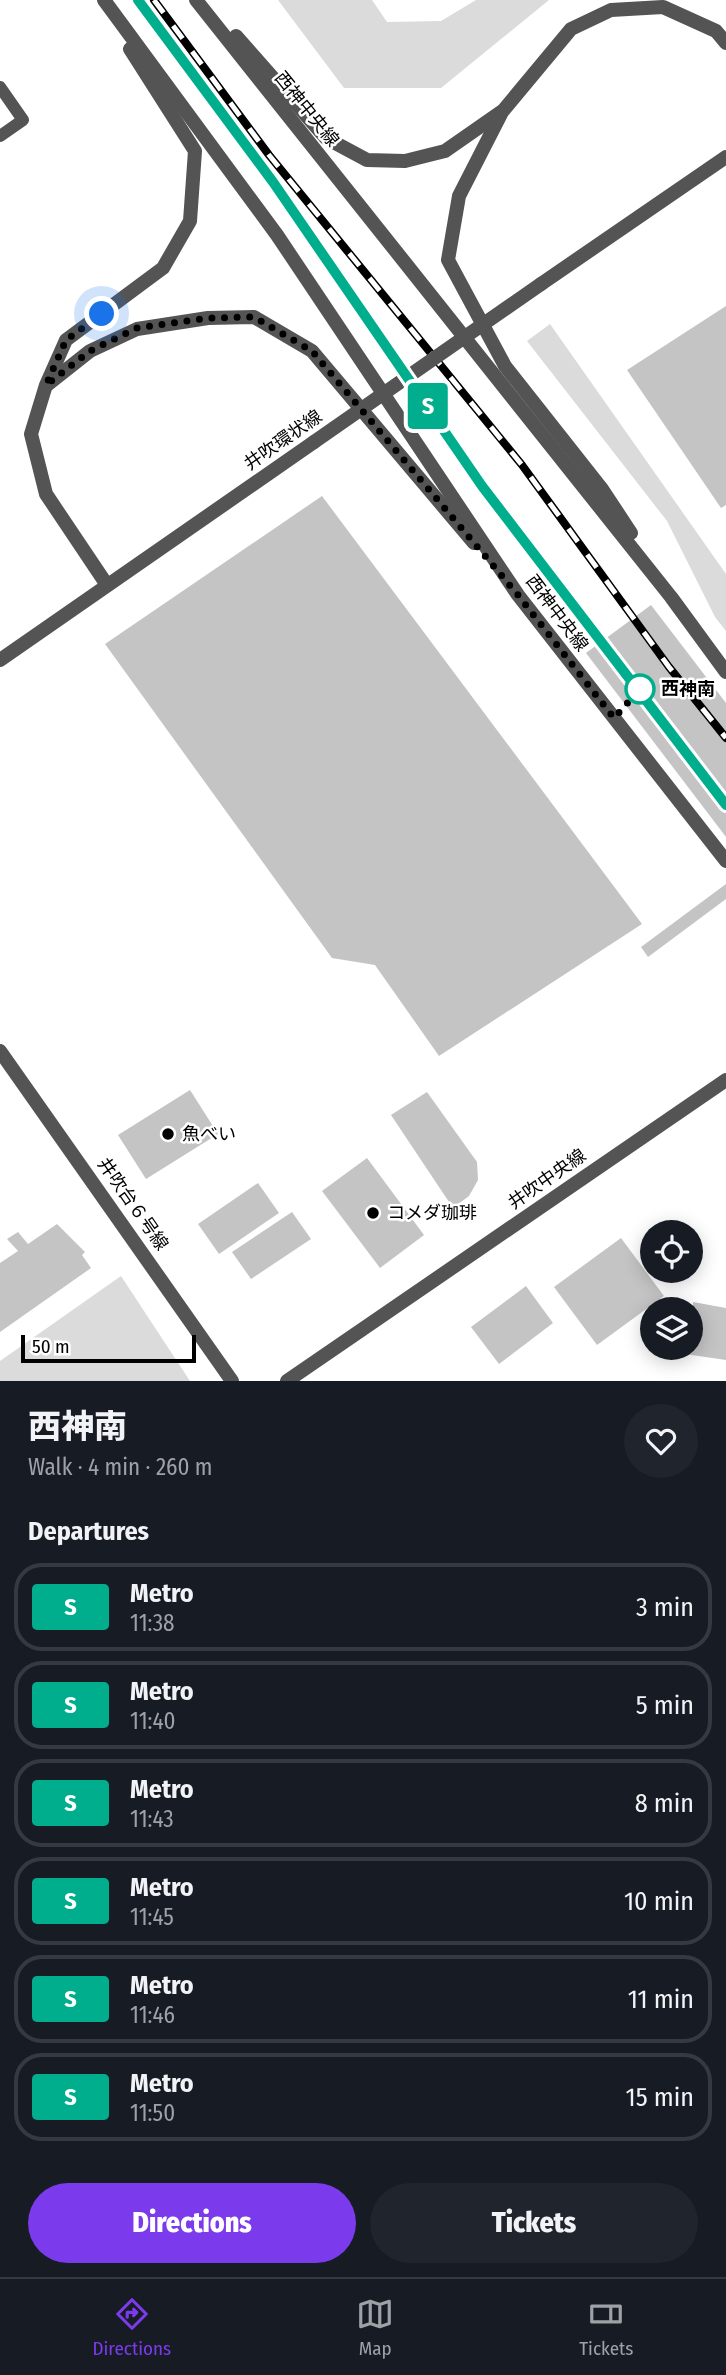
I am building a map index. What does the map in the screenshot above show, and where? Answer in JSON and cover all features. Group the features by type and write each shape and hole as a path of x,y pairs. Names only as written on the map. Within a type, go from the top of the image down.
{"street":[{"path":"99,0 195,151 190,221 163,268 66,340 46,385 31,435 46,494 107,585"},
{"name":"西神中央線","path":"104,0 277,234 518,595 726,861"},
{"name":"西神中央線","path":"196,0 671,597 726,672"},
{"path":"204,0 326,138 367,160 405,161 445,151 502,112"},
{"path":"671,597 603,489 505,366 448,261 459,196 502,112 571,29 611,10 663,7 716,31 726,43"},
{"name":"井吹環状線","path":"0,660 726,157"},
{"path":"46,385 90,351 137,328 208,318 254,317 312,351 518,595"},
{"name":"井吹台６号線","path":"0,1051 233,1381"},
{"name":"井吹中央線","path":"287,1381 725,1085"}],"lane":[{"path":"0,87 23,120 0,136"}],"shaded area":[{"path":"278,0 372,0 387,22 441,21 476,0 549,0 441,88 344,88"},
{"path":"550,324 726,574 726,631 715,617 667,521 527,341"},
{"path":"121,1276 190,1381 0,1381 0,1361"}],"building":[{"path":"726,306 726,505 721,508 627,370"},
{"path":"322,496 642,924 439,1056 375,965 332,958 105,644"},
{"path":"651,605 726,703 726,837 586,653"},
{"path":"726,884 726,899 648,957 641,947"},
{"name":"魚べい","path":"190,1090 218,1134 146,1179 118,1135"},
{"path":"427,1092 477,1162 478,1180 469,1196 453,1208 391,1115"},
{"name":"コメダ珈琲","path":"367,1158 424,1235 380,1268 322,1191"},
{"path":"258,1183 279,1213 219,1254 198,1224"},
{"path":"292,1212 311,1239 251,1279 232,1252"},
{"path":"57,1224 85,1252 82,1255 91,1268 0,1332 0,1263 18,1251 7,1239 18,1232 28,1244"},
{"path":"621,1238 640,1264 640,1283 654,1283 664,1296 640,1297 640,1314 597,1345 554,1287"},
{"path":"526,1286 553,1323 499,1364 471,1327"},
{"path":"703,1304 726,1308 726,1360 703,1357"}],"railway":[{"path":"138,0 258,161 482,486 726,805"},
{"path":"154,0 269,155 522,465 669,667 726,738"}],"metro line":[{"name":"S","path":"138,0 273,182 482,486 726,805"}],"place":[{"name":"西神南","path":"640,689"},
{"name":"魚べい","path":"168,1134"},
{"name":"コメダ珈琲","path":"373,1213"}],"route":[{"path":"102,314 66,340 46,385 90,351 137,328 208,318 254,317 312,351 518,595 614,718 640,689"}]}
